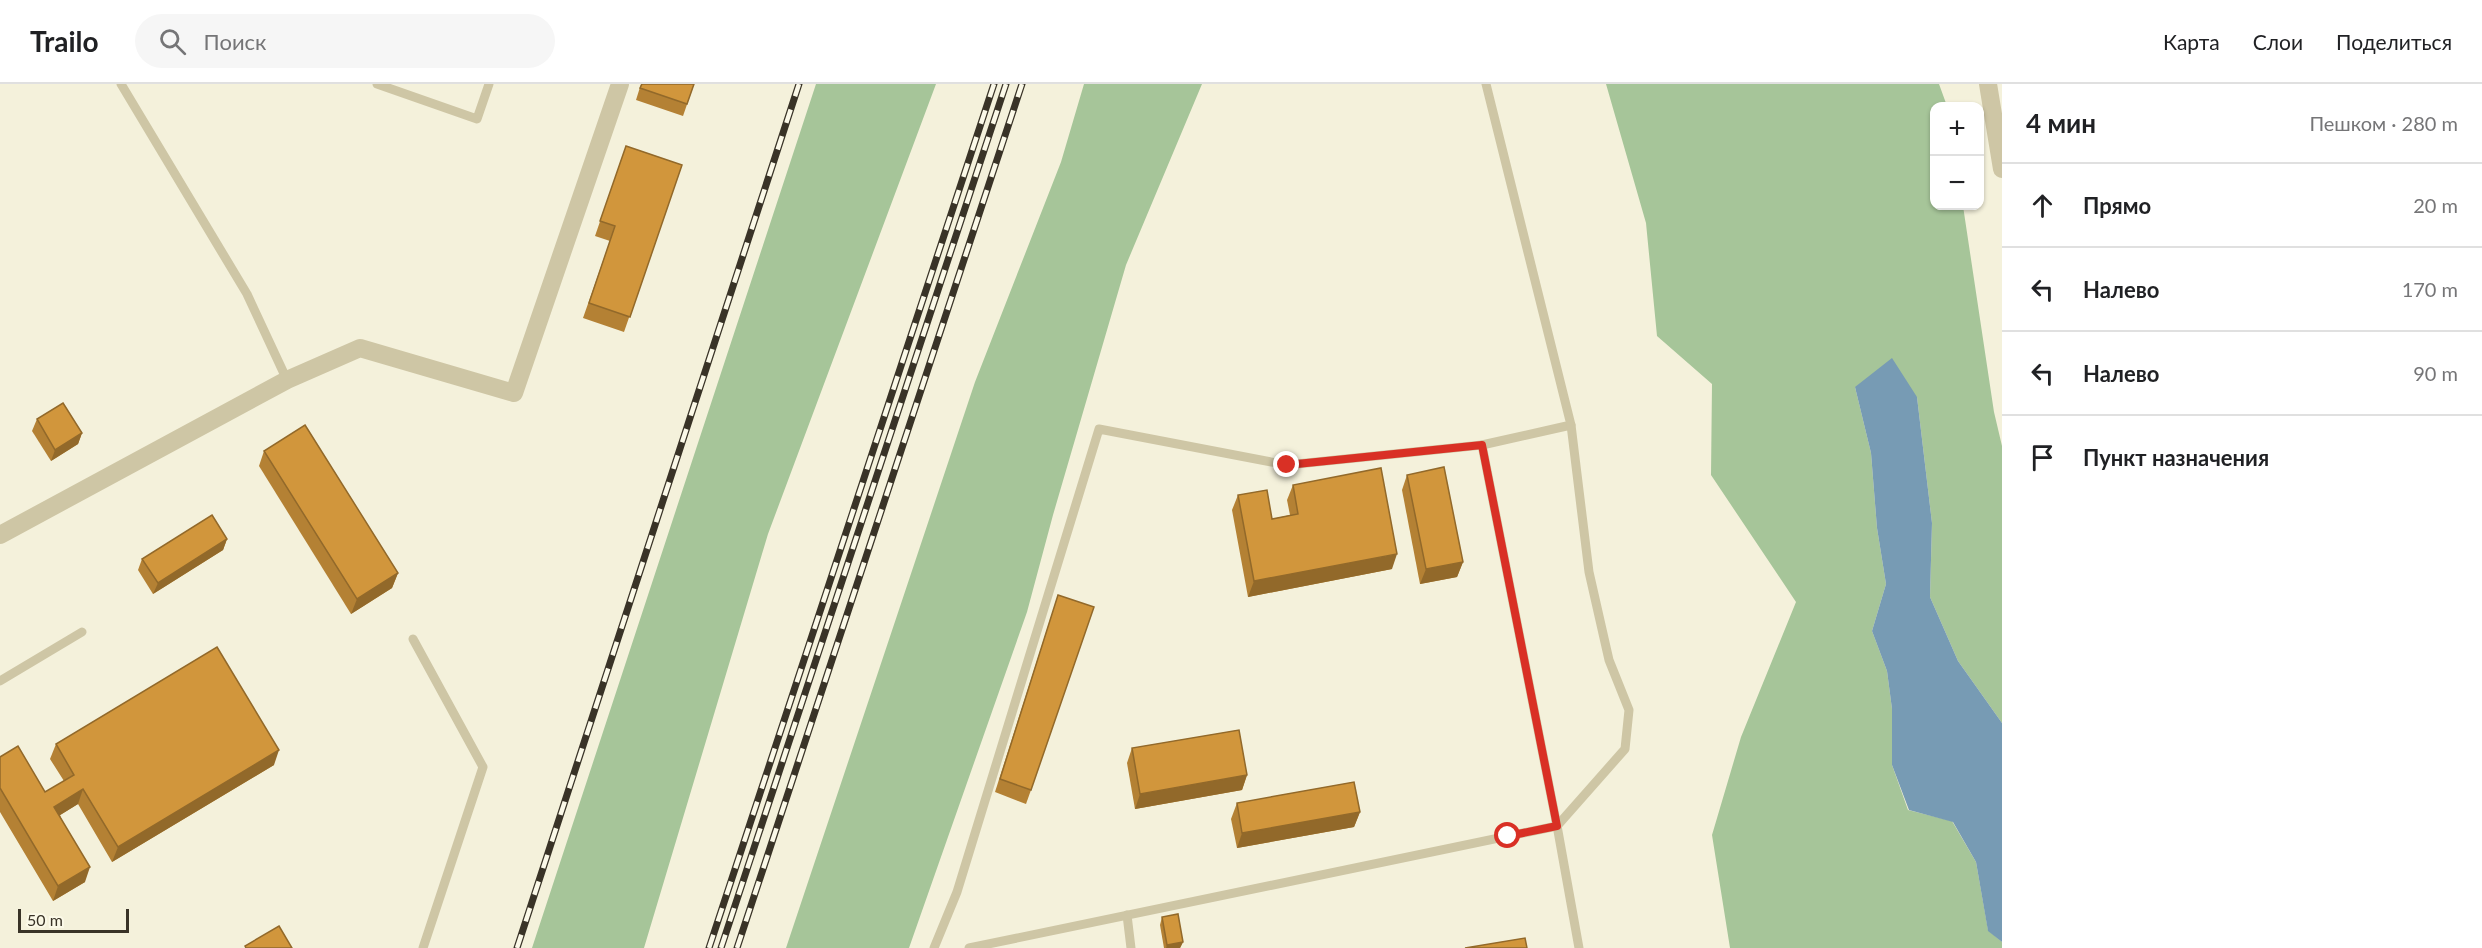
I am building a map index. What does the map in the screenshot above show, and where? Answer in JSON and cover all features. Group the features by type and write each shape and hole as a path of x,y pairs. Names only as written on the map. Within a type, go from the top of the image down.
{"street":[{"path":"0,535 287,380 360,348 514,393 620,84"},
{"path":"1988,84 2002,169"}],"lane":[{"path":"121,84 247,294 287,380"},
{"path":"377,84 477,119 489,84"},
{"path":"969,948 1557,826 1625,749 1629,710 1609,660 1589,572 1571,425 1486,84"},
{"path":"934,948 957,892 1099,429 1287,465 1482,445 1571,425"},
{"path":"1482,445 1579,948"},
{"path":"0,681 82,632"},
{"path":"413,639 483,767 423,948"},
{"path":"1555,813 1557,826"},
{"path":"1127,915 1131,948"}],"green space":[{"path":"816,84 936,84 768,534 644,948 532,948"},
{"path":"1084,84 1202,84 1126,265 1027,612 909,948 786,948 975,382 1061,162"},
{"path":"1606,84 1939,84 1946,102 1930,102 1930,210 1964,210 1994,412 2002,446 2002,723 1958,661 1930,597 1932,523 1917,397 1855,387 1871,453 1877,528 1886,584 1872,631 1887,671 1892,709 1892,765 1908,810 1952,821 1976,862 1988,930 2002,942 2002,948 1730,948 1712,835 1741,737 1796,602 1711,475 1712,384 1657,336 1646,223"}],"water":[{"path":"1892,358 1917,397 1932,523 1930,597 1958,661 2002,723 2002,942 1988,931 1976,862 1953,822 1909,810 1892,765 1892,709 1887,671 1872,631 1886,584 1877,528 1871,453 1855,387"}],"building":[{"path":"642,84 694,84 687,104 640,88"},
{"path":"626,146 682,165 630,317 589,303 615,226 600,221"},
{"path":"63,403 82,433 55,450 37,419"},
{"path":"305,425 398,573 357,599 264,451"},
{"path":"1444,467 1463,562 1426,569 1407,475"},
{"path":"1381,468 1397,554 1254,581 1238,495 1267,490 1272,519 1298,514 1293,485"},
{"path":"212,515 227,539 158,583 142,559"},
{"path":"1058,595 1094,607 1031,790 1000,779"},
{"path":"217,647 279,750 118,847 83,789 54,807 90,867 58,886 0,788 0,757 18,746 45,792 74,775 56,744"},
{"path":"1239,730 1247,775 1140,794 1132,748"},
{"path":"1354,782 1360,812 1242,833 1237,803"},
{"path":"1178,914 1183,942 1167,945 1162,917"},
{"path":"279,926 292,948 246,948 245,946"},
{"path":"1525,938 1527,948 1465,948"}],"railway":[{"path":"517,948 799,84"},
{"path":"709,948 994,84"},
{"path":"721,948 1006,84"},
{"path":"737,948 1022,84"}],"route":[{"path":"1287,465 1482,445 1557,826 1508,836"}]}
